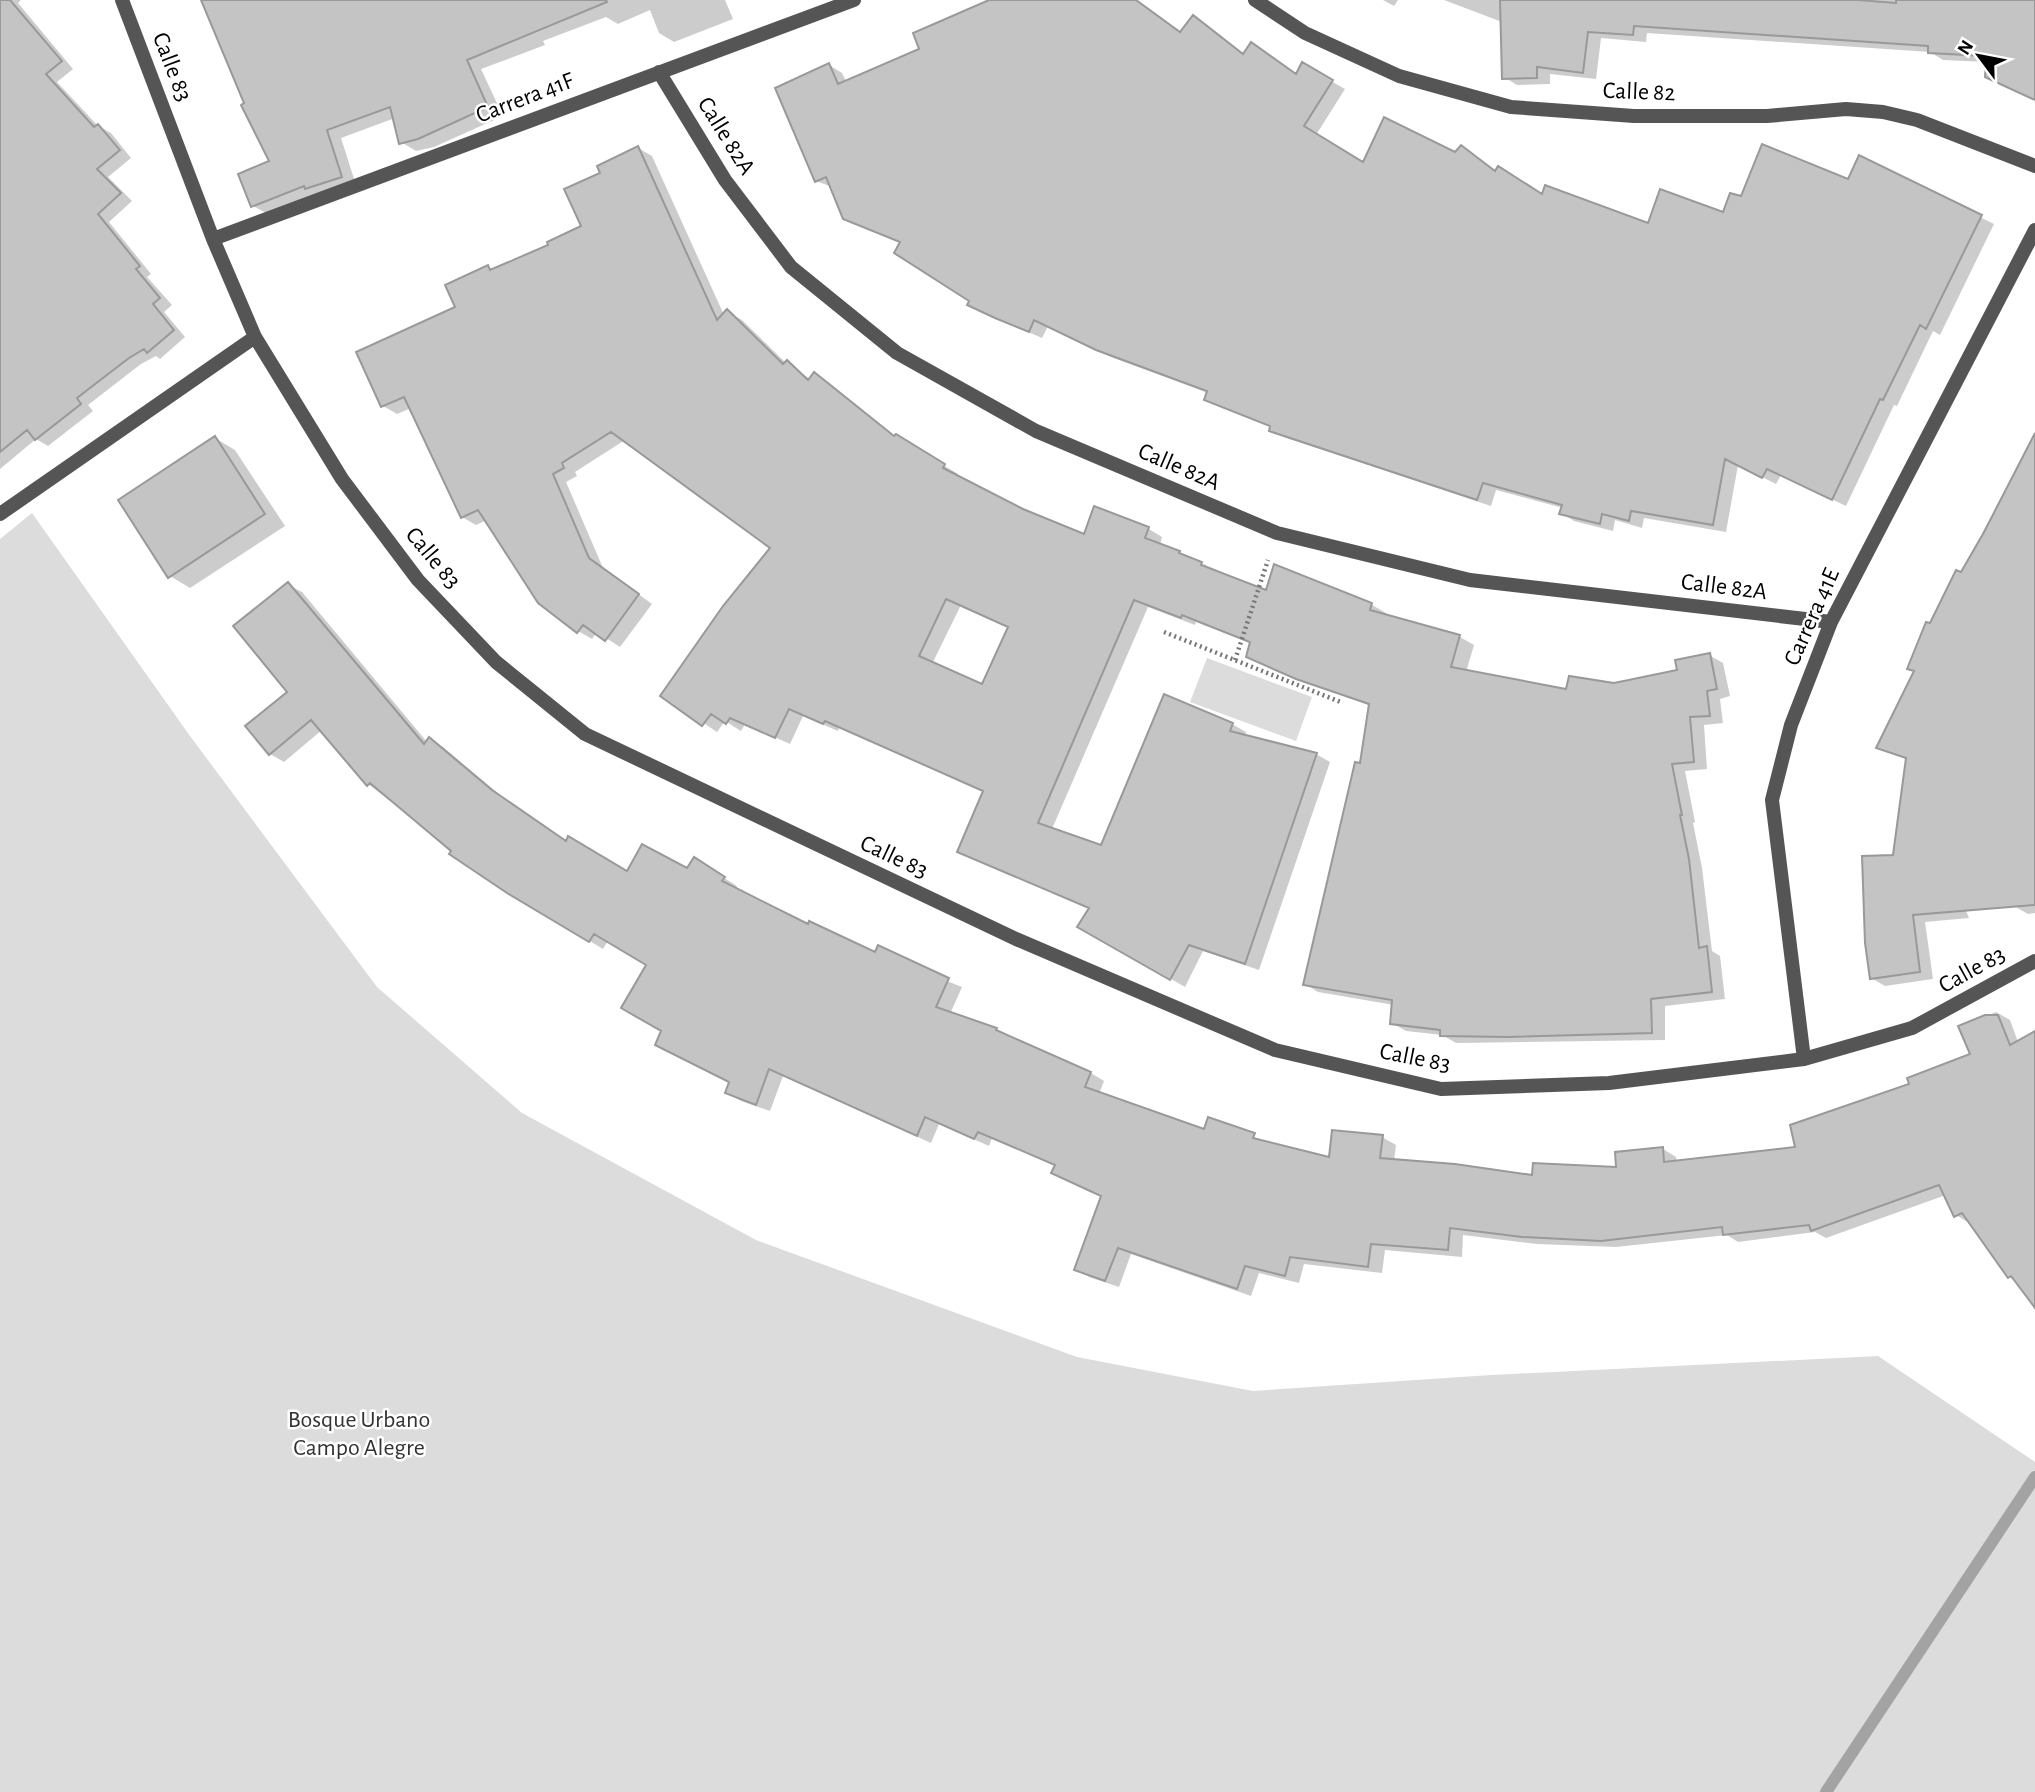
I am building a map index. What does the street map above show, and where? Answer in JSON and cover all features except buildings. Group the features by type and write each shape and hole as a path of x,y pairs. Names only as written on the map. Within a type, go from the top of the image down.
{"street":[{"name":"Calle 83","path":"121,0 213,239 256,337 342,479 418,580 496,662 585,734 1016,939 1275,1050 1441,1090 1609,1083 1804,1059 1912,1028 2035,961"},
{"name":"Carrera 41F","path":"213,239 854,0"},
{"name":"Calle 82","path":"1255,0 1305,33 1399,76 1511,107 1634,116 1767,116 1846,109 1883,111 1917,120 2035,166"},
{"name":"Calle 82A","path":"659,72 725,180 791,267 897,353 1036,431 1277,533 1470,580 1831,622"},
{"name":"Carrera 41E","path":"1804,1059 1772,800 1791,725 1831,622 2035,230"},
{"path":"0,514 256,337"}],"path":[{"path":"1235,660 1277,533"},
{"path":"1164,632 1343,703"}],"green space":[{"name":"Bosque Urbano Campo Alegre","path":"32,513 190,736 377,987 522,1113 756,1240 1077,1357 1253,1391 1491,1375 1878,1356 2035,1462 2035,1792 0,1792 0,539"},
{"path":"1207,658 1312,697 1296,741 1190,702"}],"waterway":[{"path":"1826,1792 2035,1477"}]}
